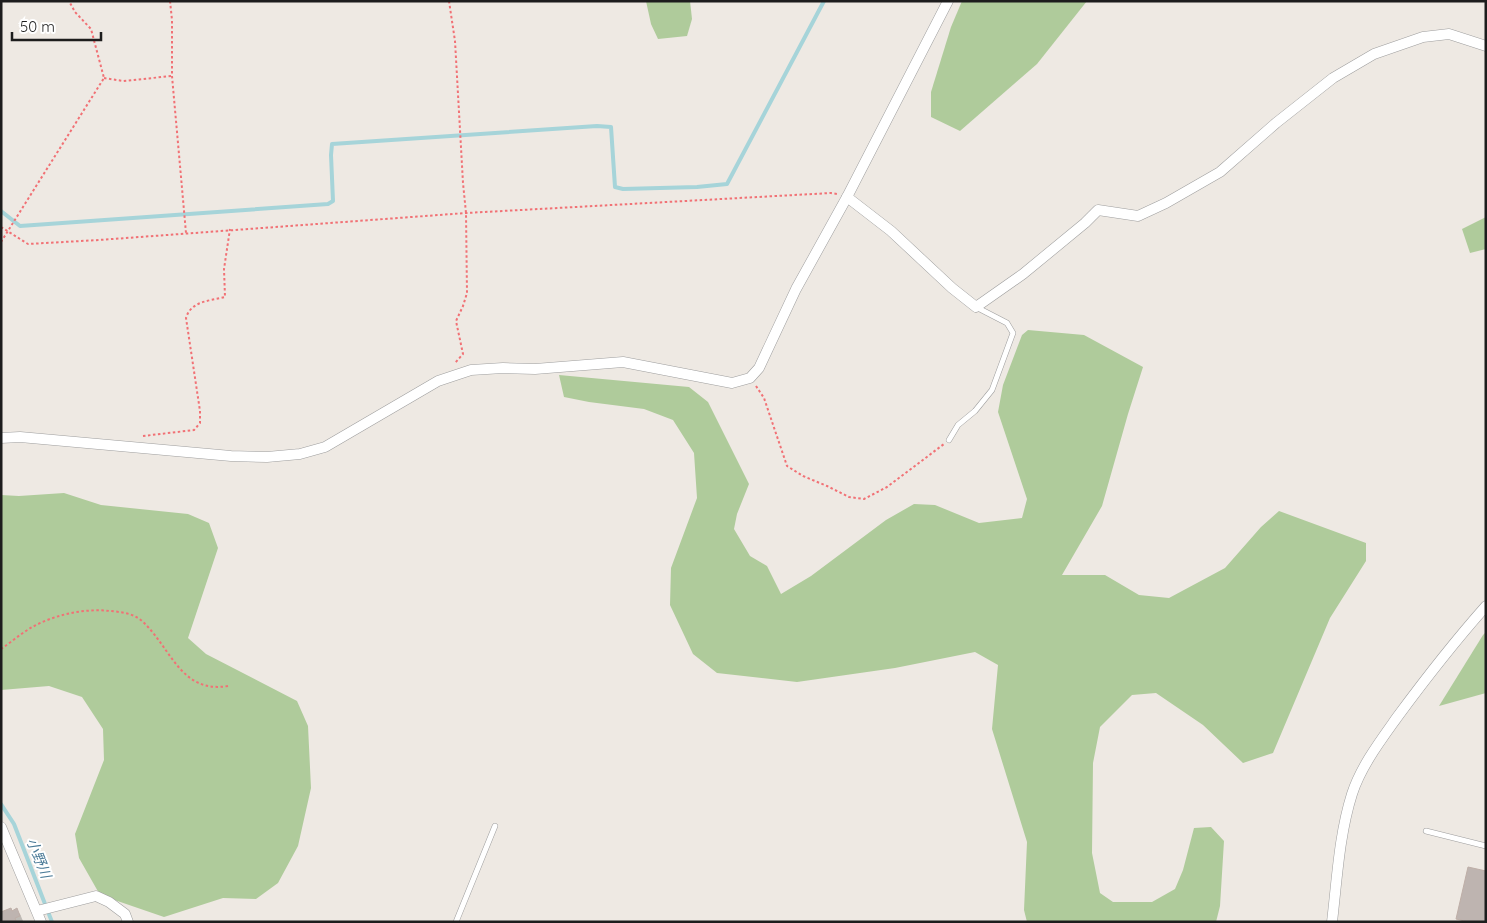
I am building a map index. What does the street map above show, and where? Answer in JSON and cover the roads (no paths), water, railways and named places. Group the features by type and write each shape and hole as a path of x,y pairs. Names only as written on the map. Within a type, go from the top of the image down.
{"street":[{"path":"1,438 231,456 267,457 300,454 325,447 438,381 471,370 535,369 623,362 732,383 750,378 759,368 796,289 847,197 948,1"},
{"path":"847,197 891,231 952,288 976,307 1023,274 1085,224 1098,210 1138,216 1166,203 1220,172 1276,123 1333,78 1374,54 1423,37 1449,34 1486,46"},
{"path":"1332,922 1344,823 1352,793 1361,772 1414,694 1452,644 1486,606"},
{"path":"1,827 41,922"},
{"path":"37,911 96,896 109,902 125,914 128,922"}],"lane":[{"path":"949,440 958,425 975,411 992,390 1013,333 1007,323 976,307"},
{"path":"456,922 495,826"},
{"path":"1426,831 1486,846"}],"waterway":[{"path":"1,211 20,226 328,204 333,201 332,144 597,126 611,127 615,187 623,189 697,187 727,184 824,1"},
{"name":"小野川","path":"1,804 14,824 52,922"}]}
